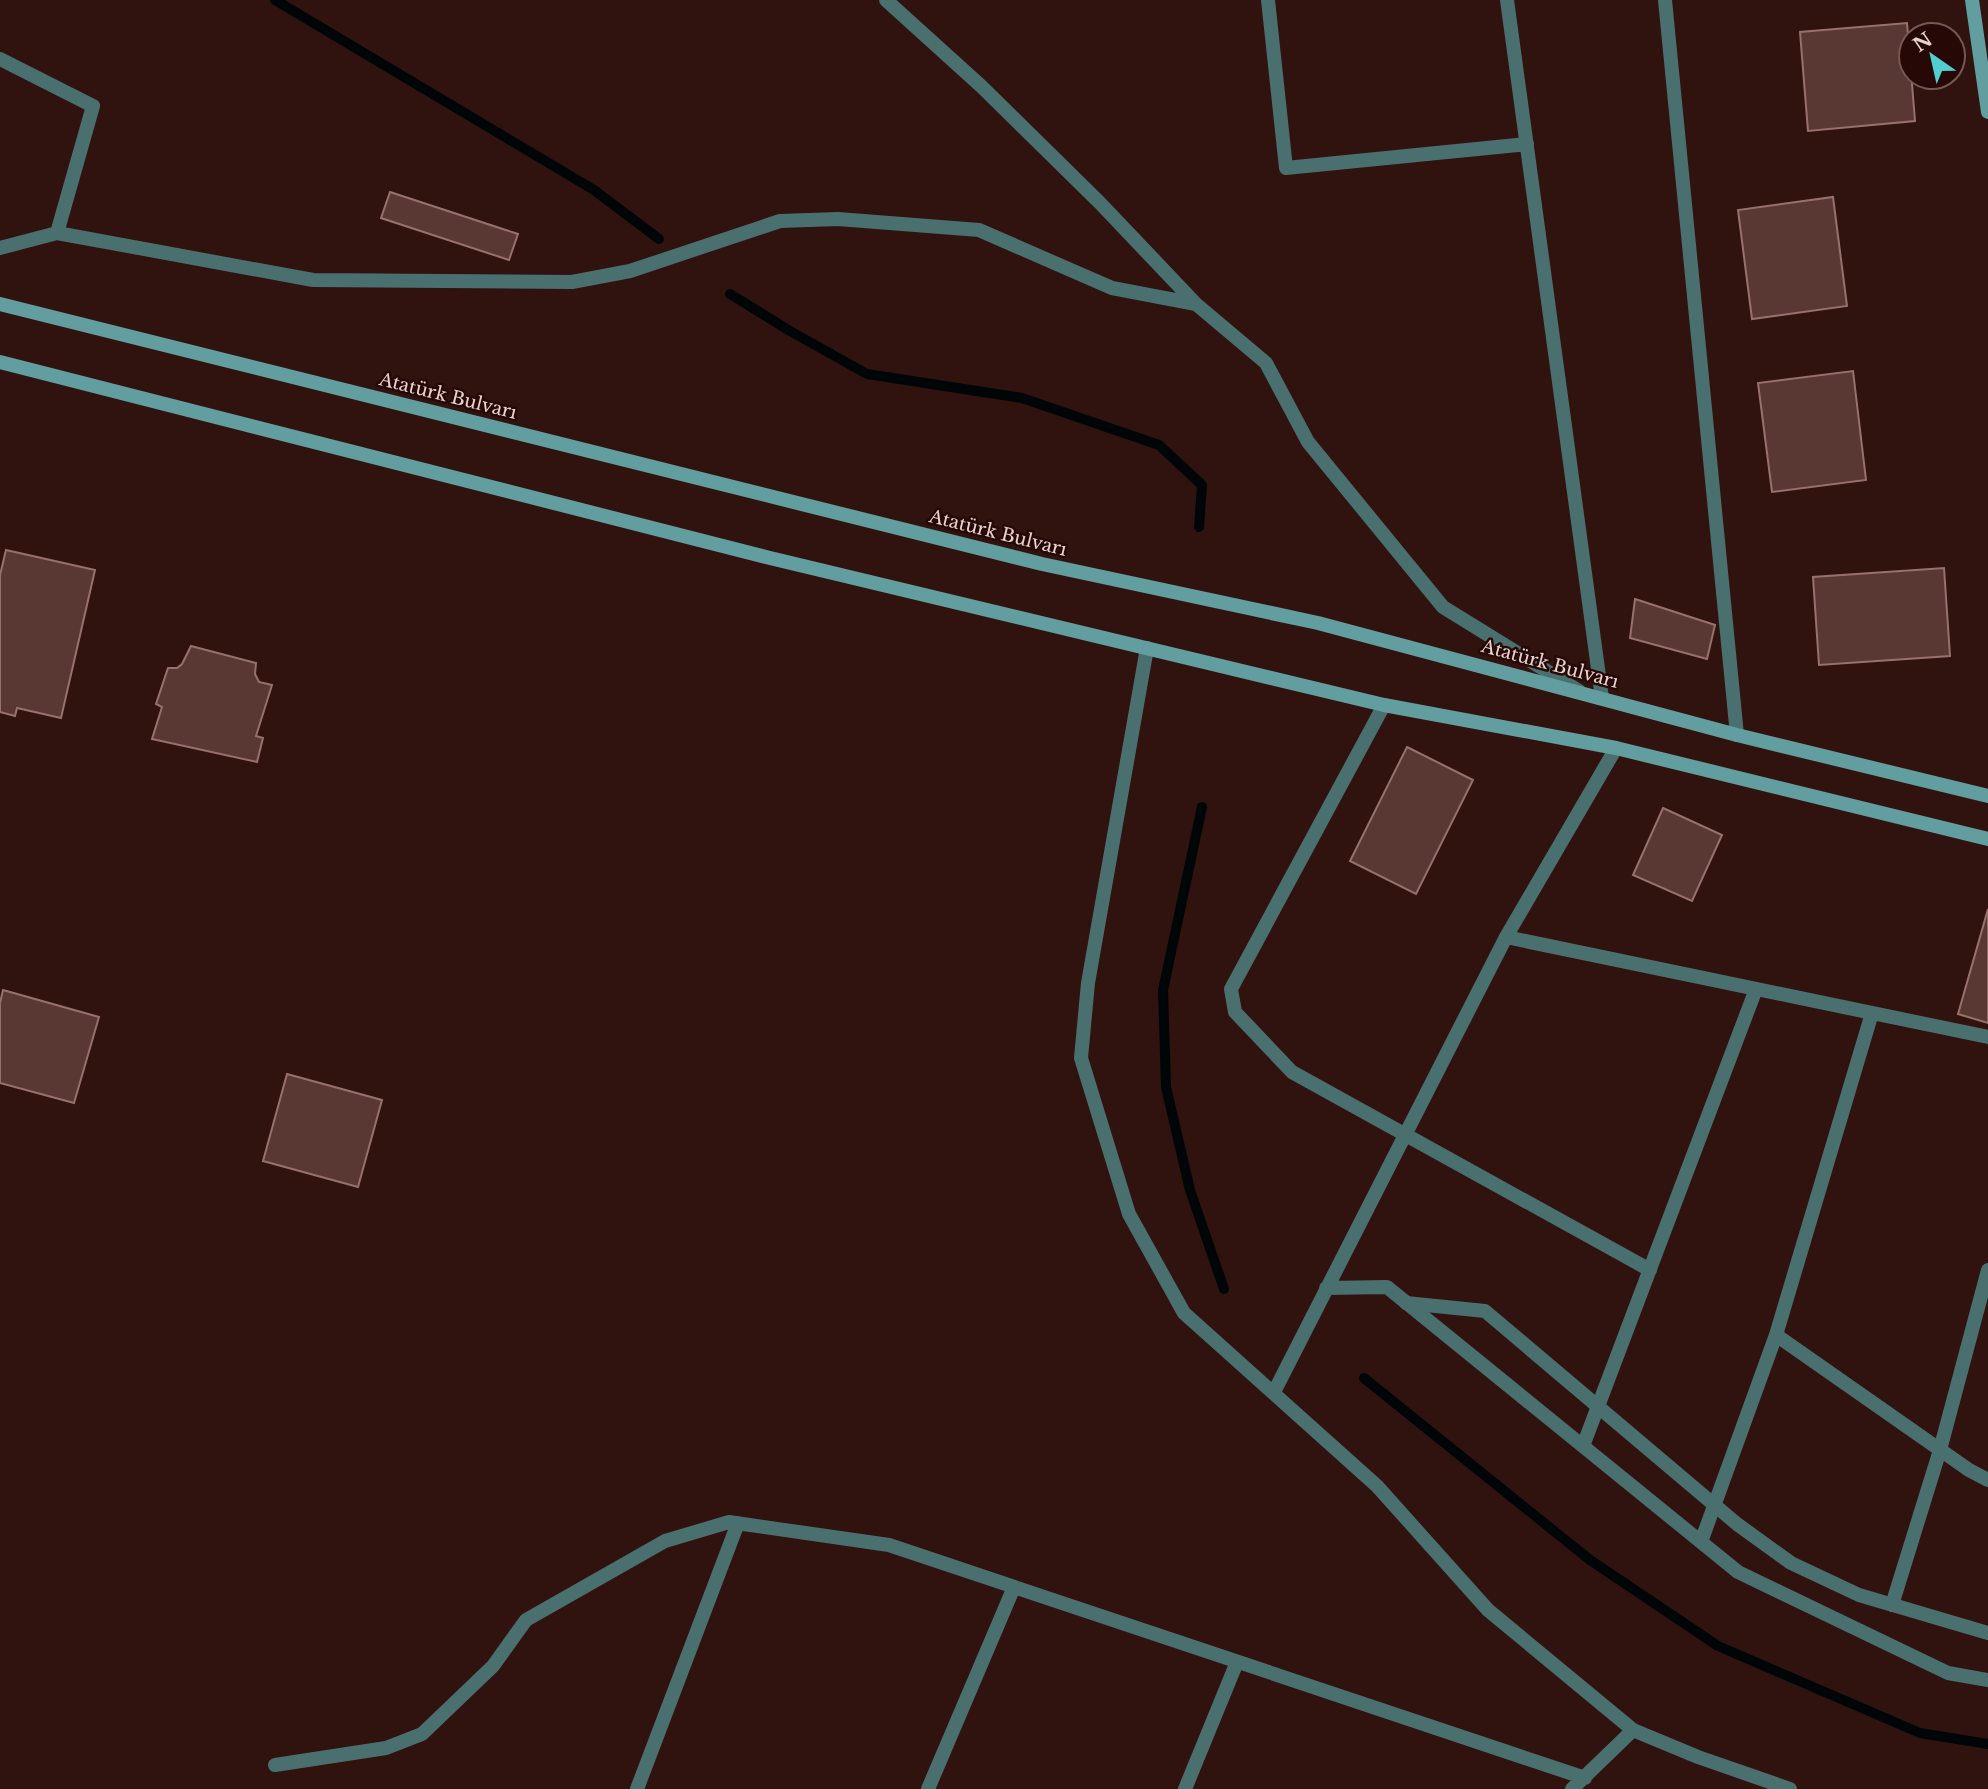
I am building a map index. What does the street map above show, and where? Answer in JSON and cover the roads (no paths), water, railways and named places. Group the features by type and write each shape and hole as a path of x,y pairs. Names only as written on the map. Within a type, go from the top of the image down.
{"main road":[{"path":"1972,0 1988,112"},
{"name":"Atatürk Bulvarı","path":"0,304 1042,564 1318,623 1737,735 1988,796"},
{"path":"0,362 756,555 1384,705 1616,748 1988,839"}],"street":[{"path":"886,0 981,86 1100,203 1196,304 1266,363 1308,442 1443,607 1583,694"},
{"path":"1268,0 1286,168 1527,144"},
{"path":"1507,0 1602,698"},
{"path":"1665,0 1737,735"},
{"path":"0,59 93,106 57,233"},
{"path":"0,248 57,233 313,280 572,282 630,271 780,220 838,219 979,230 1112,288 1196,304"},
{"path":"1147,648 1088,983 1081,1058 1129,1214 1184,1314 1377,1486 1488,1610 1633,1730 1790,1789"},
{"path":"1384,705 1231,989 1235,1013 1292,1072 1650,1270"},
{"path":"1274,1392 1506,937 1616,748"},
{"path":"1506,937 1988,1037"},
{"path":"1583,1446 1756,989"},
{"path":"1701,1542 1776,1335 1872,1013"},
{"path":"1892,1605 1940,1450 1988,1269"},
{"path":"1326,1288 1387,1287 1738,1572 1948,1673 1988,1680"},
{"path":"1406,1303 1485,1311 1715,1505 1791,1563 1859,1595 1988,1633"},
{"path":"1776,1335 1940,1450 1988,1480"},
{"path":"275,1765 386,1748 422,1734 493,1666 526,1620 665,1541 729,1522 889,1545 1585,1778"},
{"path":"637,1789 738,1523"},
{"path":"928,1789 1014,1587"},
{"path":"1185,1789 1237,1662"},
{"path":"1572,1789 1633,1730"}],"waterway":[{"path":"275,0 594,190 659,239"},
{"path":"730,294 867,374 1022,398 1159,445 1202,485 1199,527"},
{"path":"1202,807 1163,990 1166,1087 1190,1190 1224,1289"},
{"path":"1364,1378 1590,1560 1718,1646 1920,1733 1988,1744"}]}
